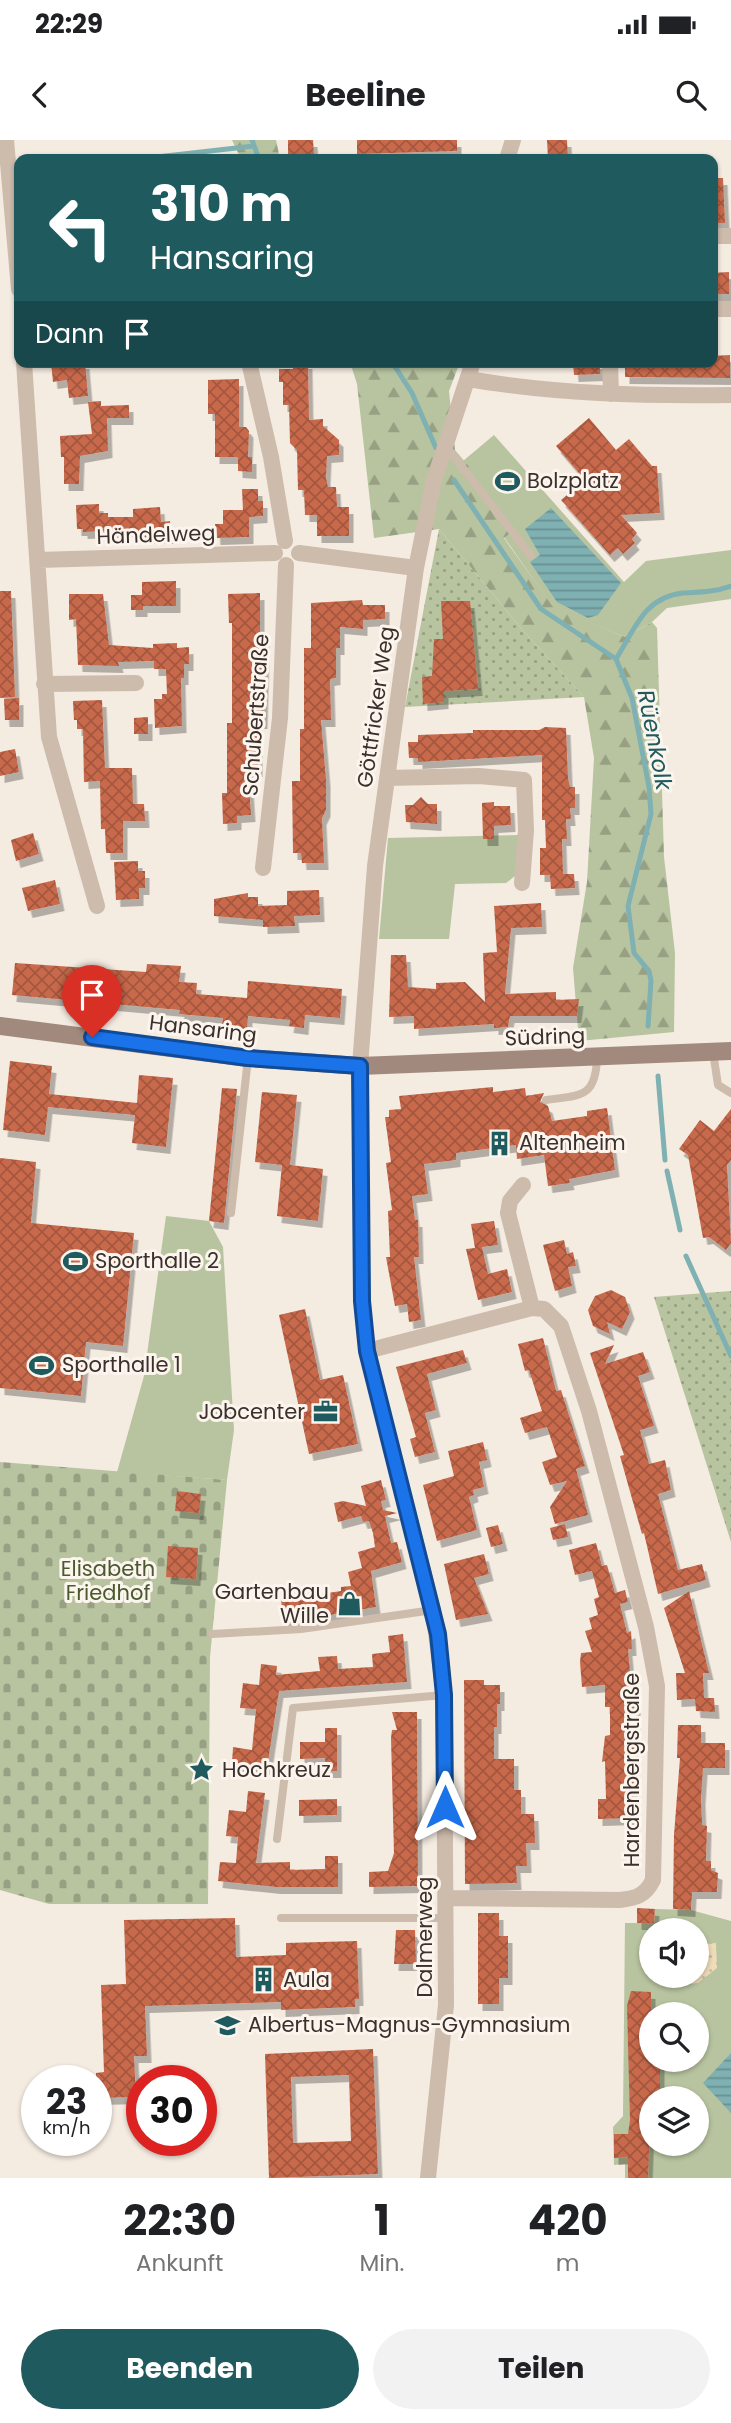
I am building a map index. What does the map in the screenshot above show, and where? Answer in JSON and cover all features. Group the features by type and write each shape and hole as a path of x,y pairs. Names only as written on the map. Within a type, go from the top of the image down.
{"street":[{"path":"6,140 8,240 14,267"},
{"path":"24,368 49,737 97,906"},
{"path":"249,368 271,457 280,547 277,560 286,565 296,561 299,553 296,545 280,547"},
{"name":"Göttfricker Weg","path":"360,1066 375,866 416,568 434,480 471,368"},
{"path":"610,368 611,394"},
{"path":"468,379 552,391 731,395"},
{"name":"Händelweg","path":"38,560 280,547"},
{"path":"299,553 416,568"},
{"name":"Schubertstraße","path":"263,868 280,718 286,565"},
{"path":"44,684 136,683"},
{"path":"387,778 479,776 524,780 526,830 522,883"},
{"name":"Hansaring","path":"0,1026 248,1058 360,1066"},
{"name":"Südring","path":"360,1066 722,1051"},
{"name":"Dalmerweg","path":"360,1066 362,1301 367,1351 433,1610 444,1695 445,2027 428,2178"},
{"name":"Hardenbergstraße","path":"446,1898 620,1900 638,1897 647,1891 653,1880 657,1686 648,1639 589,1411 561,1326 538,1309 508,1213 510,1201 523,1185"},
{"path":"367,1351 538,1309"}],"lane":[{"path":"444,445 531,556"},
{"path":"722,1051 718,1085 731,1093"},
{"path":"231,1213 248,1058"},
{"path":"546,1100 582,1095 593,1087 597,1077 597,1058"},
{"path":"212,1634 302,1629 433,1610"},
{"path":"277,1839 293,1709 444,1695"},
{"path":"281,1918 446,1918"}],"green space":[{"path":"232,140 276,140 279,154 239,154"},
{"path":"352,368 458,368 449,391 455,450 519,526 504,538 553,607 625,637 652,622 657,628 664,857 675,953 674,1032 579,1041 573,968 587,882 594,758 584,697 525,633 439,529 374,538 357,384"},
{"path":"494,435 624,582 646,561 731,550 731,599 667,608 652,622 625,637 553,608 504,537 513,531 463,461"},
{"path":"439,529 525,633 584,697 405,707"},
{"path":"520,835 515,876 506,883 455,884 449,939 379,939 388,838"},
{"path":"166,1216 209,1221 223,1247 234,1430 227,1480 117,1472 144,1376"},
{"path":"731,1291 731,1542 654,1297"},
{"name":"Elisabeth Friedhof","path":"0,1462 227,1480 210,1657 208,1904 49,1904 0,1890"},
{"path":"655,1909 691,1910 731,1921 731,2178 625,2178 625,2164 614,2165 613,2127 623,2116 625,1923 639,1923 639,1988 709,1988 709,1918 654,1918"}],"sand":[{"path":"716,1943 717,1968 709,1974 709,1944"}],"water":[{"path":"551,508 621,583 598,615 588,618 557,602 530,562 540,555 525,529"},
{"path":"731,2053 731,2113 709,2089 709,2086 703,2083"}],"building":[{"path":"288,140 313,140 314,154 288,154"},
{"path":"357,140 457,140 457,151 357,154"},
{"path":"547,140 567,140 568,154 548,154"},
{"path":"718,178 723,178 725,223 718,223"},
{"path":"729,272 729,294 718,294 718,273"},
{"path":"730,355 730,378 625,377 625,368 718,368 718,356"},
{"path":"52,368 86,368 88,396 69,398 67,380 53,382"},
{"path":"308,368 309,420 323,419 323,426 339,440 339,455 327,456 326,478 328,487 336,487 337,507 349,507 349,536 317,536 317,515 305,515 304,490 298,490 297,450 290,443 289,405 283,405 283,382 279,382 279,369"},
{"path":"573,368 600,368 600,374 574,375"},
{"path":"239,379 239,427 246,427 249,431 248,457 215,457 215,414 208,414 208,380"},
{"path":"101,401 101,406 129,405 129,418 107,418 108,451 80,456 79,484 64,484 64,457 61,457 60,436 92,434 88,402"},
{"path":"589,418 616,450 629,439 652,466 657,466 660,513 621,515 637,533 632,539 635,543 623,554 618,548 610,555 561,500 585,480 556,446"},
{"path":"238,457 252,457 252,472 238,471"},
{"path":"242,489 258,489 258,501 263,501 263,516 249,517 249,537 216,538 215,524 223,524 223,510 243,510"},
{"path":"99,504 99,513 108,513 108,517 133,517 133,509 160,507 161,522 170,521 171,537 134,537 133,530 83,532 83,529 77,529 76,505"},
{"path":"176,581 176,606 143,606 143,610 131,610 131,595 142,595 142,582"},
{"path":"0,591 11,591 15,697 0,698"},
{"path":"260,593 260,636 264,636 265,643 263,722 258,722 258,770 248,770 251,815 237,816 237,823 223,824 222,793 227,793 227,723 232,723 232,623 229,623 228,594"},
{"path":"69,594 103,594 109,645 153,648 153,644 177,643 177,648 189,647 189,664 184,664 184,678 181,678 182,726 155,728 154,699 162,699 162,694 167,694 166,669 154,669 154,661 118,662 119,666 78,665 76,619 69,620"},
{"path":"362,600 363,605 385,605 385,619 363,620 363,629 340,627 340,648 336,648 336,678 330,679 331,720 321,720 326,780 326,810 322,818 324,863 302,863 301,853 293,853 292,781 300,781 300,729 304,729 304,648 311,648 311,603"},
{"path":"441,601 470,601 478,689 444,691 444,702 423,704 422,677 432,676 434,639 443,639"},
{"path":"19,698 19,720 5,720 4,699"},
{"path":"102,700 105,768 132,768 133,804 144,804 145,821 123,821 123,853 106,853 105,829 101,829 100,781 84,782 83,729 77,729 77,720 74,720 73,701"},
{"path":"148,717 148,734 134,734 134,718"},
{"path":"545,727 566,728 568,778 570,787 575,787 575,808 570,808 571,819 566,819 567,839 562,839 563,874 574,874 575,888 551,889 550,875 540,875 540,848 546,848 545,820 542,820 542,755 418,762 418,758 409,758 408,742 418,742 418,735 473,733 473,730 539,730"},
{"path":"15,749 19,772 0,776 0,752"},
{"path":"421,797 428,804 437,804 437,824 406,822 405,805 413,805"},
{"path":"494,802 494,806 510,806 511,825 494,826 494,839 483,839 482,803"},
{"path":"33,833 39,854 16,861 11,840"},
{"path":"138,861 138,871 145,871 145,888 139,888 139,899 116,900 114,862"},
{"path":"55,880 60,904 28,911 22,888"},
{"path":"319,890 320,915 294,916 295,926 263,927 263,920 214,916 214,899 248,893 248,897 258,897 258,906 287,905 287,891"},
{"path":"541,903 542,927 511,928 505,994 556,992 556,1000 579,999 577,1016 510,1016 508,1027 494,1028 494,1024 414,1029 414,1016 389,1017 391,955 406,955 408,987 436,989 436,983 465,982 485,1002 483,953 497,952 494,906"},
{"path":"15,963 146,972 147,964 181,966 179,982 197,983 196,994 247,998 248,981 342,989 340,1018 305,1015 304,1028 289,1026 290,1020 248,1016 247,1030 222,1025 223,1018 179,1014 180,1010 12,995"},
{"path":"10,1061 52,1066 49,1094 137,1103 139,1075 173,1078 166,1147 132,1143 135,1115 48,1107 45,1135 3,1130"},
{"name":"Altenheim","path":"493,1087 493,1092 525,1088 526,1096 544,1093 540,1102 548,1106 552,1121 587,1116 587,1111 607,1108 615,1170 569,1179 570,1183 548,1186 544,1155 517,1159 516,1145 456,1153 456,1160 424,1164 428,1194 412,1196 415,1220 418,1220 419,1257 414,1257 421,1320 409,1322 407,1304 395,1306 386,1257 390,1257 388,1211 392,1210 386,1163 391,1162 385,1117 389,1117 389,1110 401,1109 399,1096"},
{"path":"222,1088 237,1089 224,1223 209,1221"},
{"path":"262,1092 297,1095 290,1165 323,1169 318,1221 277,1216 282,1165 255,1162"},
{"path":"731,1109 731,1160 727,1165 731,1243 726,1250 709,1237 703,1238 688,1155 679,1149 700,1120 714,1131"},
{"path":"0,1158 36,1162 31,1223 134,1233 123,1346 86,1342 81,1396 0,1388"},
{"path":"494,1221 498,1245 482,1247 488,1274 507,1269 512,1292 478,1300 466,1249 475,1248 471,1224"},
{"path":"564,1240 567,1254 573,1252 576,1266 568,1267 572,1286 555,1291 543,1245"},
{"path":"611,1290 625,1297 630,1312 622,1329 607,1322 610,1334 593,1326 588,1310 595,1296"},
{"name":"Jobcenter","path":"305,1309 320,1380 343,1375 358,1444 309,1454 279,1315"},
{"path":"543,1338 556,1391 561,1390 585,1466 576,1469 588,1515 555,1524 550,1507 567,1481 550,1485 542,1462 557,1457 547,1427 525,1433 520,1418 542,1411 529,1370 525,1371 518,1344"},
{"path":"614,1345 605,1364 643,1352 650,1372 638,1376 654,1426 640,1430 649,1464 665,1460 671,1490 658,1494 678,1570 702,1564 706,1580 658,1594 644,1533 642,1534 620,1456 624,1455 590,1353"},
{"path":"463,1350 467,1363 427,1374 436,1410 425,1413 435,1452 415,1457 410,1439 416,1437 396,1367"},
{"path":"483,1442 487,1460 479,1462 484,1487 473,1490 474,1495 469,1497 477,1530 437,1541 423,1485 454,1476 448,1451"},
{"path":"381,1480 386,1500 381,1501 383,1510 397,1513 385,1516 391,1543 397,1542 402,1562 371,1571 376,1607 284,1623 281,1600 341,1591 341,1587 351,1586 348,1572 362,1568 358,1552 375,1547 373,1533 369,1521 363,1522 361,1516 338,1522 334,1503 343,1501 366,1506 361,1486"},
{"path":"177,1491 201,1494 199,1513 175,1511"},
{"path":"565,1524 568,1537 553,1540 550,1528"},
{"path":"498,1525 503,1544 491,1547 486,1528"},
{"path":"596,1543 602,1566 607,1565 615,1593 625,1590 628,1602 620,1604 627,1633 631,1631 632,1649 628,1649 633,1706 636,1706 632,1818 598,1819 598,1799 606,1799 605,1761 602,1762 605,1736 610,1735 610,1707 605,1707 605,1685 582,1687 580,1662 581,1653 592,1652 585,1631 592,1629 589,1618 598,1615 594,1599 599,1597 592,1571 575,1575 569,1550"},
{"path":"168,1546 198,1548 196,1579 166,1577"},
{"path":"484,1554 489,1574 474,1578 488,1614 456,1620 444,1564"},
{"path":"689,1591 709,1673 703,1673 704,1698 714,1698 715,1712 696,1711 695,1699 677,1700 676,1673 685,1673 664,1608"},
{"path":"403,1634 407,1682 279,1691 267,1768 232,1764 233,1747 252,1750 256,1709 240,1708 243,1683 259,1685 261,1664 277,1666 276,1675 320,1671 318,1657 337,1656 338,1669 373,1667 372,1654 390,1652 388,1636"},
{"path":"464,1680 484,1680 484,1685 500,1685 497,1727 494,1727 494,1759 514,1759 514,1790 521,1790 521,1814 534,1814 535,1843 526,1843 527,1866 516,1866 517,1883 465,1884"},
{"path":"392,1712 417,1712 418,1886 369,1887 369,1872 388,1871 394,1853 391,1738 392,1730 397,1730"},
{"path":"678,1725 701,1725 701,1743 725,1743 725,1768 703,1768 701,1798 702,1825 707,1826 706,1861 711,1861 711,1870 718,1873 717,1892 692,1892 691,1910 673,1909 674,1835 680,1758 677,1758"},
{"path":"325,1728 337,1728 337,1771 326,1771 325,1758 300,1759 300,1742 325,1742"},
{"path":"248,1791 265,1793 256,1863 290,1862 290,1870 325,1869 325,1856 338,1856 338,1887 276,1887 218,1881 220,1862 236,1863 238,1837 226,1836 229,1810 246,1812"},
{"path":"337,1799 337,1815 299,1816 299,1800"},
{"path":"637,1908 655,1909 654,1918 639,1918 637,1923"},
{"path":"478,1913 499,1913 499,1936 508,1936 508,1978 499,1978 499,2004 478,2004"},
{"path":"235,1918 236,1957 286,1955 286,1943 357,1941 359,1999 355,1999 355,2007 281,2010 281,2002 145,2006 147,2056 134,2056 134,2065 126,2065 126,2097 112,2098 112,2065 104,2065 101,1985 126,1984 124,1920"},
{"path":"396,1930 415,1930 416,1964 394,1964"},
{"path":"631,1991 651,1992 651,2002 639,2002 639,2072 660,2072 660,2086 639,2086 639,2156 649,2156 648,2178 628,2178 628,2157 614,2158 614,2134 628,2134 630,2120 627,2006"},
{"name":"Albertus-Magnus-Gymnasium","path":"373,2049 378,2174 269,2178 265,2054","holes":["349,2075 351,2141 293,2143 291,2077"]}],"waterway":[{"name":"Rüenkolk","path":"252,140 257,154"},
{"path":"183,154 254,146"},
{"name":"Rüenkolk","path":"396,368 412,393 436,448"},
{"name":"Rüenkolk","path":"454,480 541,609 616,659 632,698 649,787 651,814 628,906 634,953 649,971 651,981 648,1026"},
{"path":"616,659 642,616 659,601 683,593 713,591 731,586"},
{"name":"Rüenkolk","path":"658,1076 665,1160"},
{"name":"Rüenkolk","path":"667,1171 680,1230"},
{"name":"Rüenkolk","path":"686,1256 731,1356"}],"place":[{"name":"Bolzplatz","path":"507,481"},
{"name":"Altenheim","path":"499,1143"},
{"name":"Sporthalle 2","path":"75,1261"},
{"name":"Sporthalle 1","path":"42,1365"},
{"name":"Jobcenter","path":"325,1412"},
{"name":"Gartenbau Wille","path":"349,1604"},
{"name":"Hochkreuz","path":"202,1770"},
{"name":"Aula","path":"263,1980"},
{"name":"Albertus-Magnus-Gymnasium","path":"228,2025"}],"route":[{"path":"92,1037 248,1058 360,1066 362,1301 367,1351 438,1634 444,1695 445,1807"}]}
